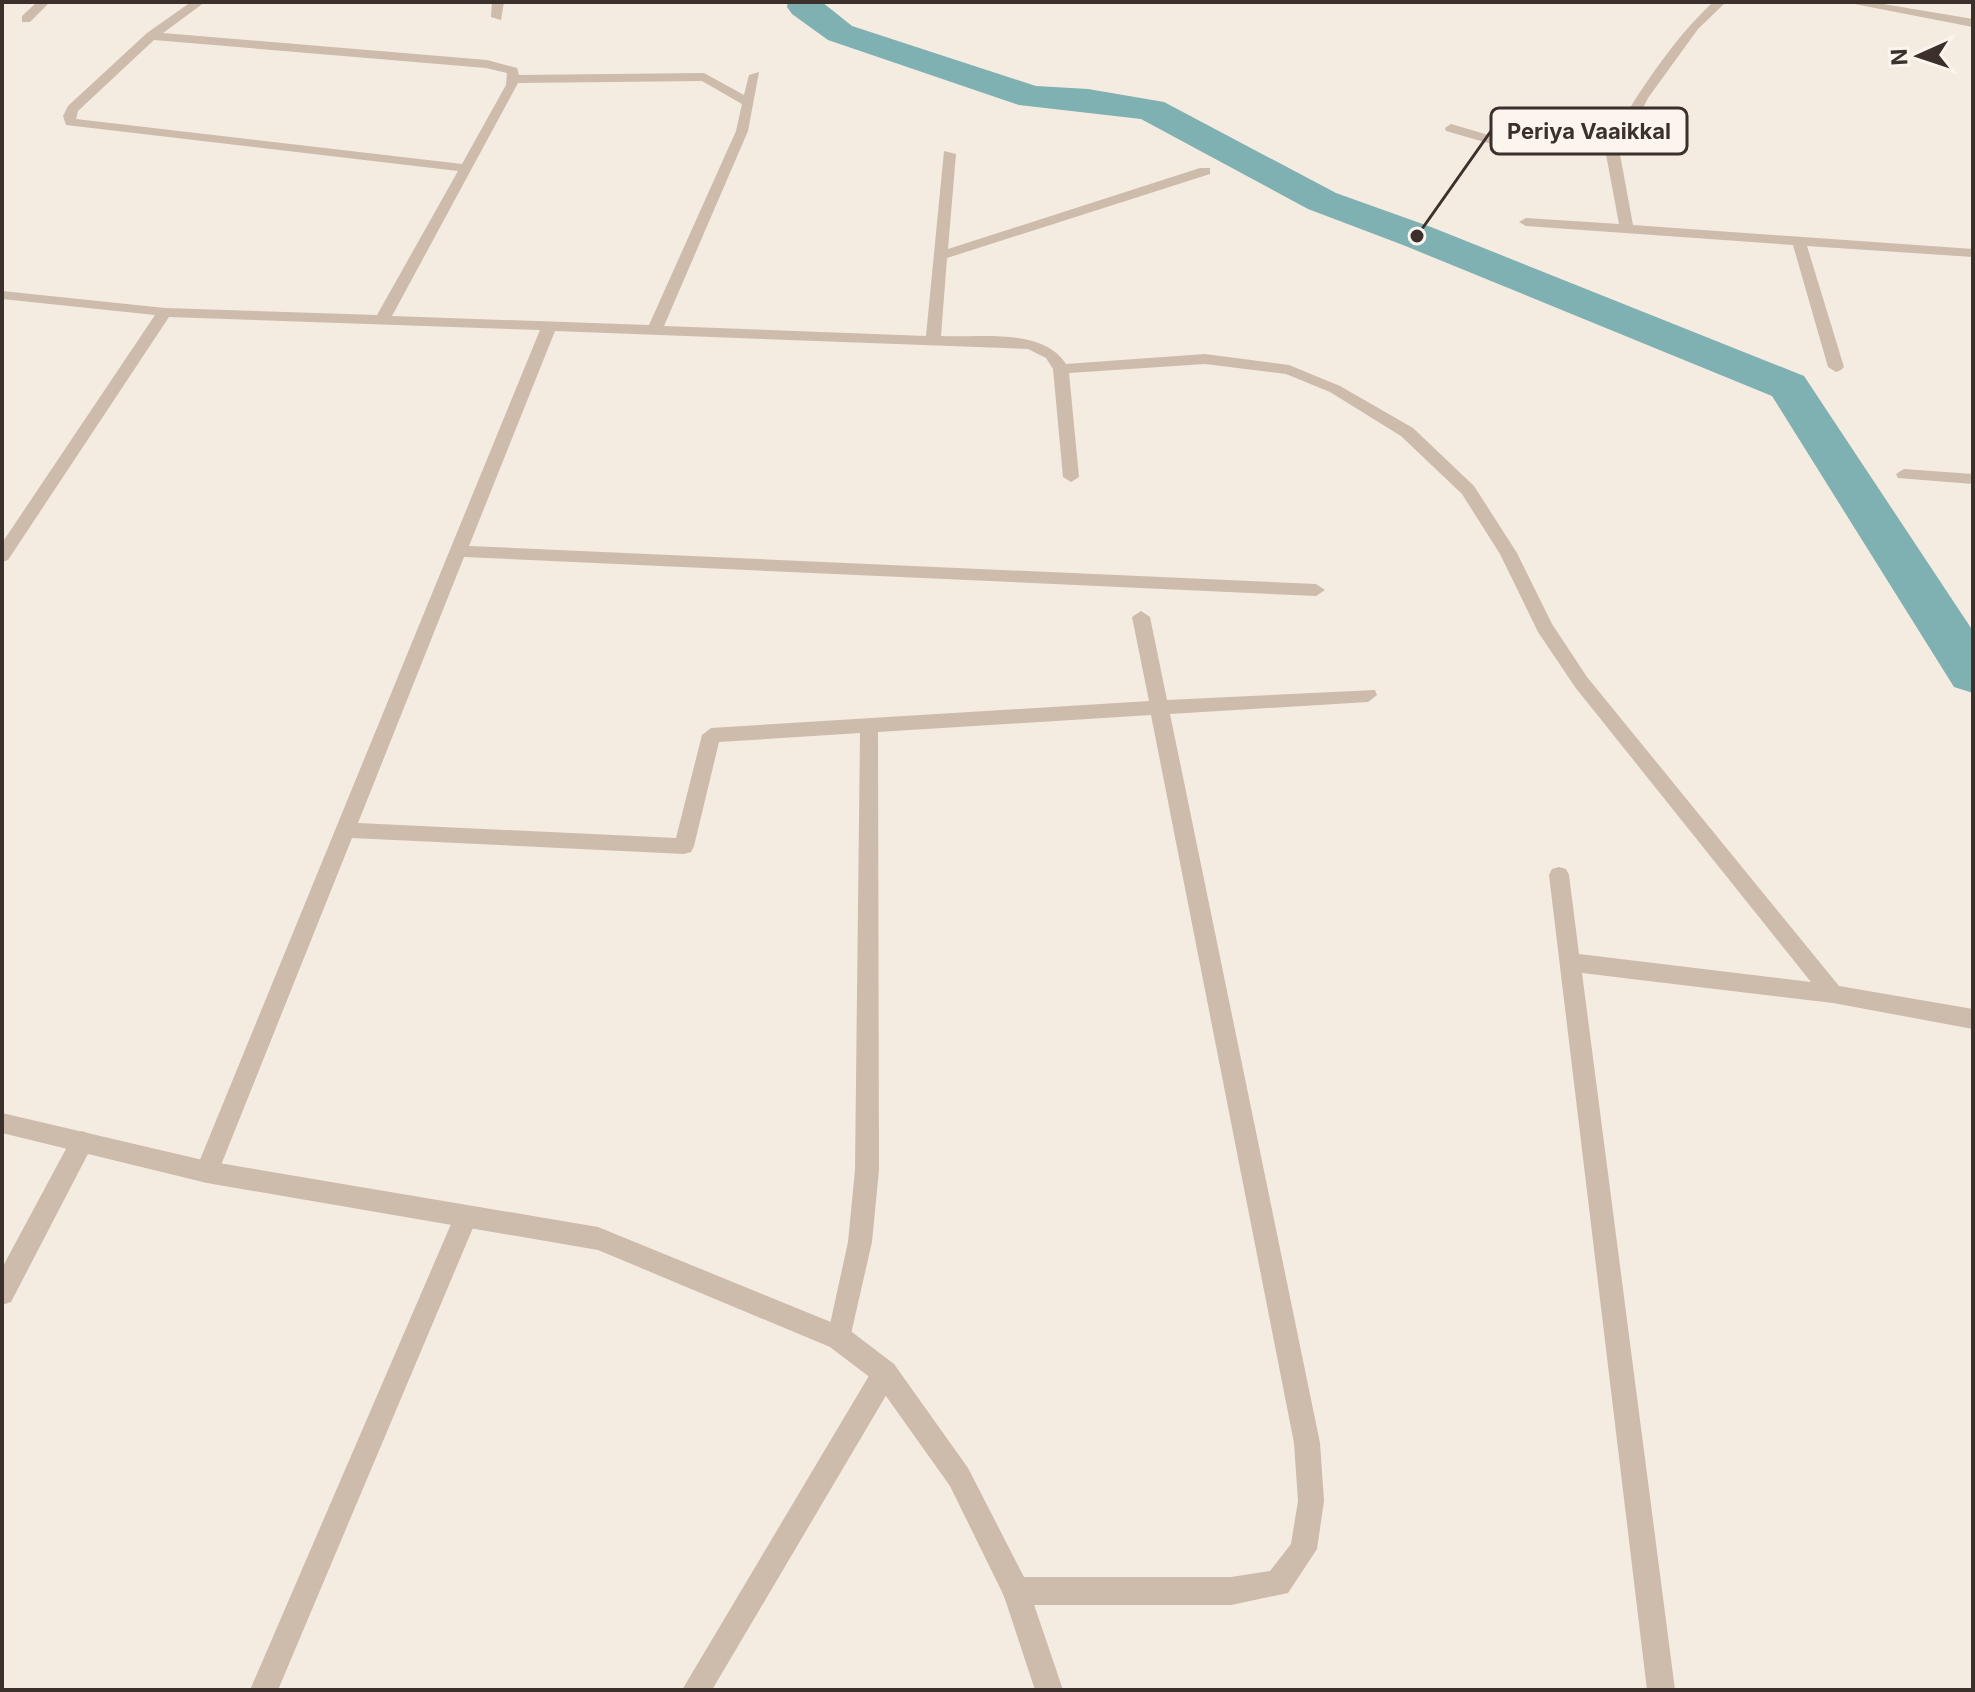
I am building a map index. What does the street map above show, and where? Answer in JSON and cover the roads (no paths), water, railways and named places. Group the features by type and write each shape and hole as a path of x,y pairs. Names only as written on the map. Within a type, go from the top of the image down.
{"street":[{"path":"26,19 44,2"},
{"path":"199,2 151,36 72,109 69,116 71,122 465,168"},
{"path":"497,17 498,2"},
{"path":"1627,229 1612,149 1642,98 1694,26 1720,2"},
{"path":"1850,2 1973,23"},
{"path":"151,36 487,64 513,71 514,79 382,320"},
{"path":"654,331 742,131 755,75"},
{"path":"514,79 704,77 748,102"},
{"path":"1451,128 1502,143 1547,135 1617,144"},
{"path":"933,342 949,154"},
{"path":"940,256 1205,171"},
{"path":"1526,222 1973,253"},
{"path":"1799,241 1836,367"},
{"path":"2,295 165,312 1027,344 1044,348 1056,358 1061,369 1071,477"},
{"path":"2,556 165,312"},
{"path":"207,1172 549,327"},
{"path":"1061,369 1205,359 1276,368 1335,389 1407,432 1468,490 1508,553 1544,627 1581,682 1833,994"},
{"path":"1904,474 1973,479"},
{"path":"459,551 1316,590"},
{"path":"1016,1591 1231,1591 1278,1583 1304,1549 1311,1501 1307,1443 1141,617"},
{"path":"345,830 684,846 711,735 1368,695"},
{"path":"839,1338 860,1242 867,1170 869,726"},
{"path":"1559,875 1661,1690"},
{"path":"1569,962 1833,994 1973,1019"},
{"path":"2,1123 207,1172 598,1239 839,1338 885,1373 959,1477 1016,1591 1049,1690"},
{"path":"2,1293 82,1142"},
{"path":"264,1690 466,1216"},
{"path":"696,1690 885,1373"}],"waterway":[{"path":"805,2 804,7 840,33 1032,97 1088,100 1151,110 1322,201 1417,236 1788,386 1973,673"}],"place":[{"name":"Periya Vaaikkal","path":"1417,236"}]}
